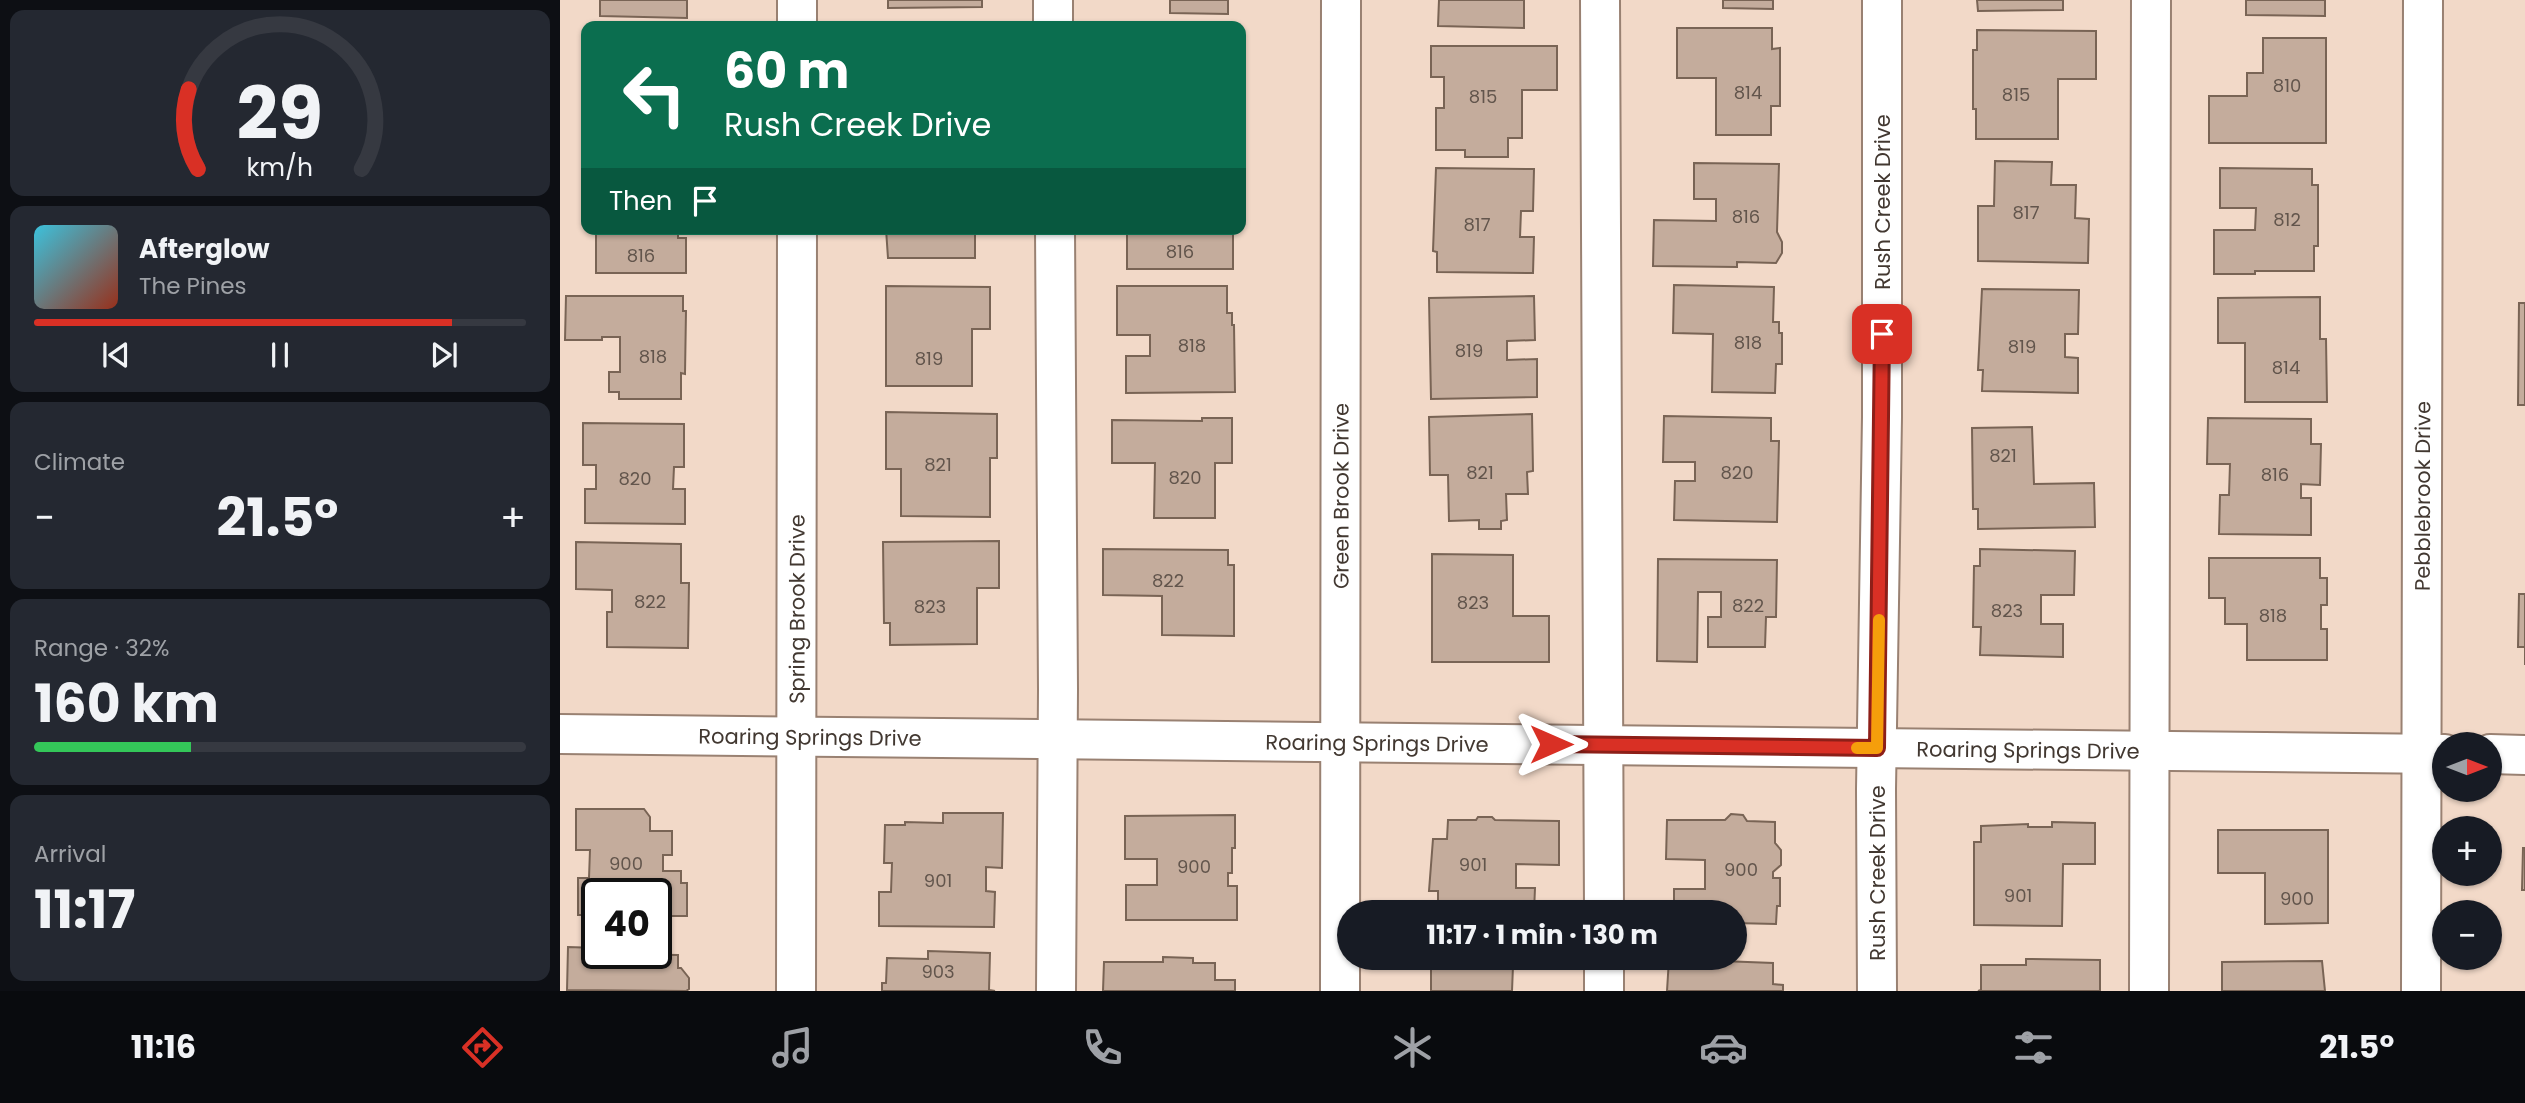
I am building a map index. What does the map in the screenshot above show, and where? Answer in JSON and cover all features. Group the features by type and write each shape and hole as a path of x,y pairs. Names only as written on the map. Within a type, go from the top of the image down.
{"street":[{"path":"797,0 797,21"},
{"path":"1053,0 1053,21"},
{"name":"Green Brook Drive","path":"1340,991 1341,0"},
{"path":"1600,0 1604,900"},
{"name":"Rush Creek Drive","path":"1877,991 1877,748 1882,417 1882,0"},
{"path":"2149,991 2151,0"},
{"name":"Pebblebrook Drive","path":"2423,0 2433,732"},
{"name":"Spring Brook Drive","path":"796,991 797,235"},
{"path":"1055,235 1058,739 1056,991"},
{"name":"Roaring Springs Drive","path":"560,734 2432,754"},
{"path":"2502,754 2525,755"},
{"name":"Pebblebrook Drive","path":"2421,991 2432,774"},
{"path":"1604,970 1604,991"}],"building":[{"path":"600,0 687,0 687,18 600,16"},
{"path":"888,0 982,0 982,7 888,8"},
{"path":"1170,0 1228,0 1228,14 1170,13"},
{"path":"1439,0 1524,0 1524,28 1438,26"},
{"path":"1723,0 1773,0 1773,9 1723,8"},
{"path":"1977,0 2063,0 2063,10 1978,11"},
{"path":"2246,0 2325,0 2325,16 2246,15"},
{"path":"1677,28 1772,28 1772,49 1780,48 1780,106 1771,106 1771,135 1716,135 1716,78 1677,78"},
{"path":"1977,30 2096,31 2096,79 2058,79 2058,139 1976,139 1973,50 1977,50"},
{"path":"2263,38 2326,38 2326,143 2209,143 2209,96 2247,96 2247,73 2263,73"},
{"path":"1431,46 1557,46 1557,90 1522,90 1522,138 1508,138 1508,157 1465,157 1465,150 1436,150 1436,108 1444,108 1444,77 1431,77"},
{"path":"1995,161 2052,162 2051,185 2076,185 2075,218 2089,219 2088,263 1978,261 1978,206 1994,206"},
{"path":"1694,163 1779,164 1777,232 1782,242 1782,253 1776,263 1737,262 1737,267 1653,266 1654,220 1716,221 1716,199 1694,199"},
{"path":"1436,168 1534,169 1533,211 1521,211 1520,237 1534,237 1533,273 1437,272 1437,252 1433,251"},
{"path":"2220,168 2312,169 2312,185 2318,185 2318,246 2314,246 2314,271 2214,274 2214,230 2255,230 2256,208 2220,208"},
{"path":"596,235 678,235 678,238 686,238 686,273 596,273"},
{"path":"886,235 975,235 975,258 888,258"},
{"path":"1127,235 1233,235 1233,269 1127,269"},
{"path":"1674,285 1774,287 1773,322 1779,322 1779,333 1782,333 1782,364 1776,364 1775,393 1712,392 1713,334 1673,333"},
{"path":"886,286 990,287 990,329 972,329 972,386 886,386"},
{"path":"1117,286 1227,286 1227,313 1232,313 1234,325 1235,392 1126,393 1126,356 1150,356 1150,335 1117,335"},
{"path":"1982,289 2079,290 2078,334 2065,334 2065,357 2078,358 2078,393 1982,391 1983,370 1978,370"},
{"path":"566,296 683,296 683,311 686,311 685,374 681,373 681,399 619,399 619,392 609,392 609,372 620,372 620,337 565,340"},
{"path":"1534,296 1535,340 1507,341 1507,360 1537,359 1537,397 1431,399 1429,298"},
{"path":"2320,297 2320,339 2326,339 2327,402 2245,402 2245,343 2218,343 2218,298"},
{"path":"2519,303 2525,303 2525,405 2518,405"},
{"path":"886,412 997,414 997,458 990,458 990,517 901,516 901,469 886,469"},
{"path":"1532,414 1533,471 1527,472 1528,494 1506,494 1507,520 1501,521 1501,529 1479,529 1479,520 1449,521 1448,475 1430,475 1429,417"},
{"path":"1664,416 1771,418 1771,441 1779,441 1777,522 1674,520 1675,481 1695,481 1695,462 1663,462"},
{"path":"1202,418 1232,418 1232,463 1215,463 1215,518 1154,518 1155,463 1112,463 1112,420 1202,421"},
{"path":"2208,418 2311,419 2311,444 2321,444 2320,485 2301,484 2301,498 2311,498 2311,535 2219,534 2220,495 2229,495 2230,464 2207,464"},
{"path":"583,423 684,424 684,467 674,467 673,489 685,489 685,524 585,523 585,489 596,489 596,465 583,465"},
{"path":"2032,427 2034,484 2094,483 2095,527 1978,529 1978,509 1973,509 1972,428"},
{"path":"999,541 999,588 977,588 977,644 890,645 890,623 884,623 883,542"},
{"path":"576,542 681,544 681,583 689,583 688,648 607,647 607,612 612,612 612,590 576,589"},
{"path":"1103,549 1228,550 1228,565 1234,565 1234,636 1162,635 1162,596 1103,595"},
{"path":"1980,549 2075,551 2074,595 2041,595 2041,624 2063,624 2063,657 1980,655 1981,627 1973,627 1974,566 1980,566"},
{"path":"1432,554 1513,555 1513,616 1549,616 1549,662 1432,662"},
{"path":"2209,558 2320,558 2320,578 2327,578 2327,605 2321,605 2321,629 2327,629 2327,660 2247,660 2247,624 2225,624 2225,598 2209,598"},
{"path":"1658,559 1777,560 1776,617 1766,617 1765,647 1708,647 1708,617 1721,617 1721,592 1698,592 1697,662 1657,661"},
{"path":"2519,594 2525,594 2525,647 2518,647"},
{"path":"576,809 644,809 650,817 650,831 672,831 672,855 663,855 663,871 681,871 681,883 687,883 687,916 672,916 672,878 589,878 590,850 576,850"},
{"path":"943,813 1003,813 1002,868 986,867 986,891 995,892 994,927 879,926 879,892 891,892 892,863 884,863 885,825 905,825 905,822 943,823"},
{"path":"1731,814 1743,815 1747,821 1775,822 1775,843 1781,850 1781,865 1773,872 1773,878 1780,878 1780,906 1777,906 1776,924 1747,923 1747,900 1674,900 1674,889 1705,889 1705,860 1666,859 1667,820 1725,820"},
{"path":"1235,815 1235,848 1232,848 1232,873 1228,873 1228,886 1237,886 1237,920 1126,920 1126,885 1157,885 1157,859 1125,859 1125,816"},
{"path":"1478,817 1492,817 1495,820 1559,821 1559,865 1516,864 1516,888 1535,888 1534,900 1438,900 1438,891 1429,891 1433,839 1447,839 1448,820 1476,820"},
{"path":"2052,822 2095,823 2095,864 2063,864 2062,926 1974,925 1974,842 1981,842 1981,826 2028,824 2028,827 2052,827"},
{"path":"2218,830 2328,830 2328,923 2265,924 2265,873 2218,873"},
{"path":"2525,848 2525,890 2522,890"},
{"path":"578,878 581,878 581,915 578,915"},
{"path":"568,947 581,947 581,969 672,969 672,955 678,955 678,968 689,978 689,989 686,991 567,990"},
{"path":"928,951 990,953 989,990 995,991 882,991 882,983 886,983 887,958 928,959"},
{"path":"1163,957 1193,958 1193,963 1215,963 1215,980 1235,980 1235,991 1103,991 1104,962 1163,962"},
{"path":"2026,959 2100,960 2100,991 1978,991 1981,990 1981,965 2026,965"},
{"path":"2322,961 2325,991 2222,991 2222,962"},
{"path":"1747,962 1773,963 1773,984 1783,985 1783,991 1667,991 1668,970 1747,970"},
{"path":"1431,970 1513,970 1512,991 1431,991"}],"slow traffic":[{"path":"1857,748 1877,748 1879,620"}],"route":[{"path":"1551,744 1877,748 1882,334"}]}
